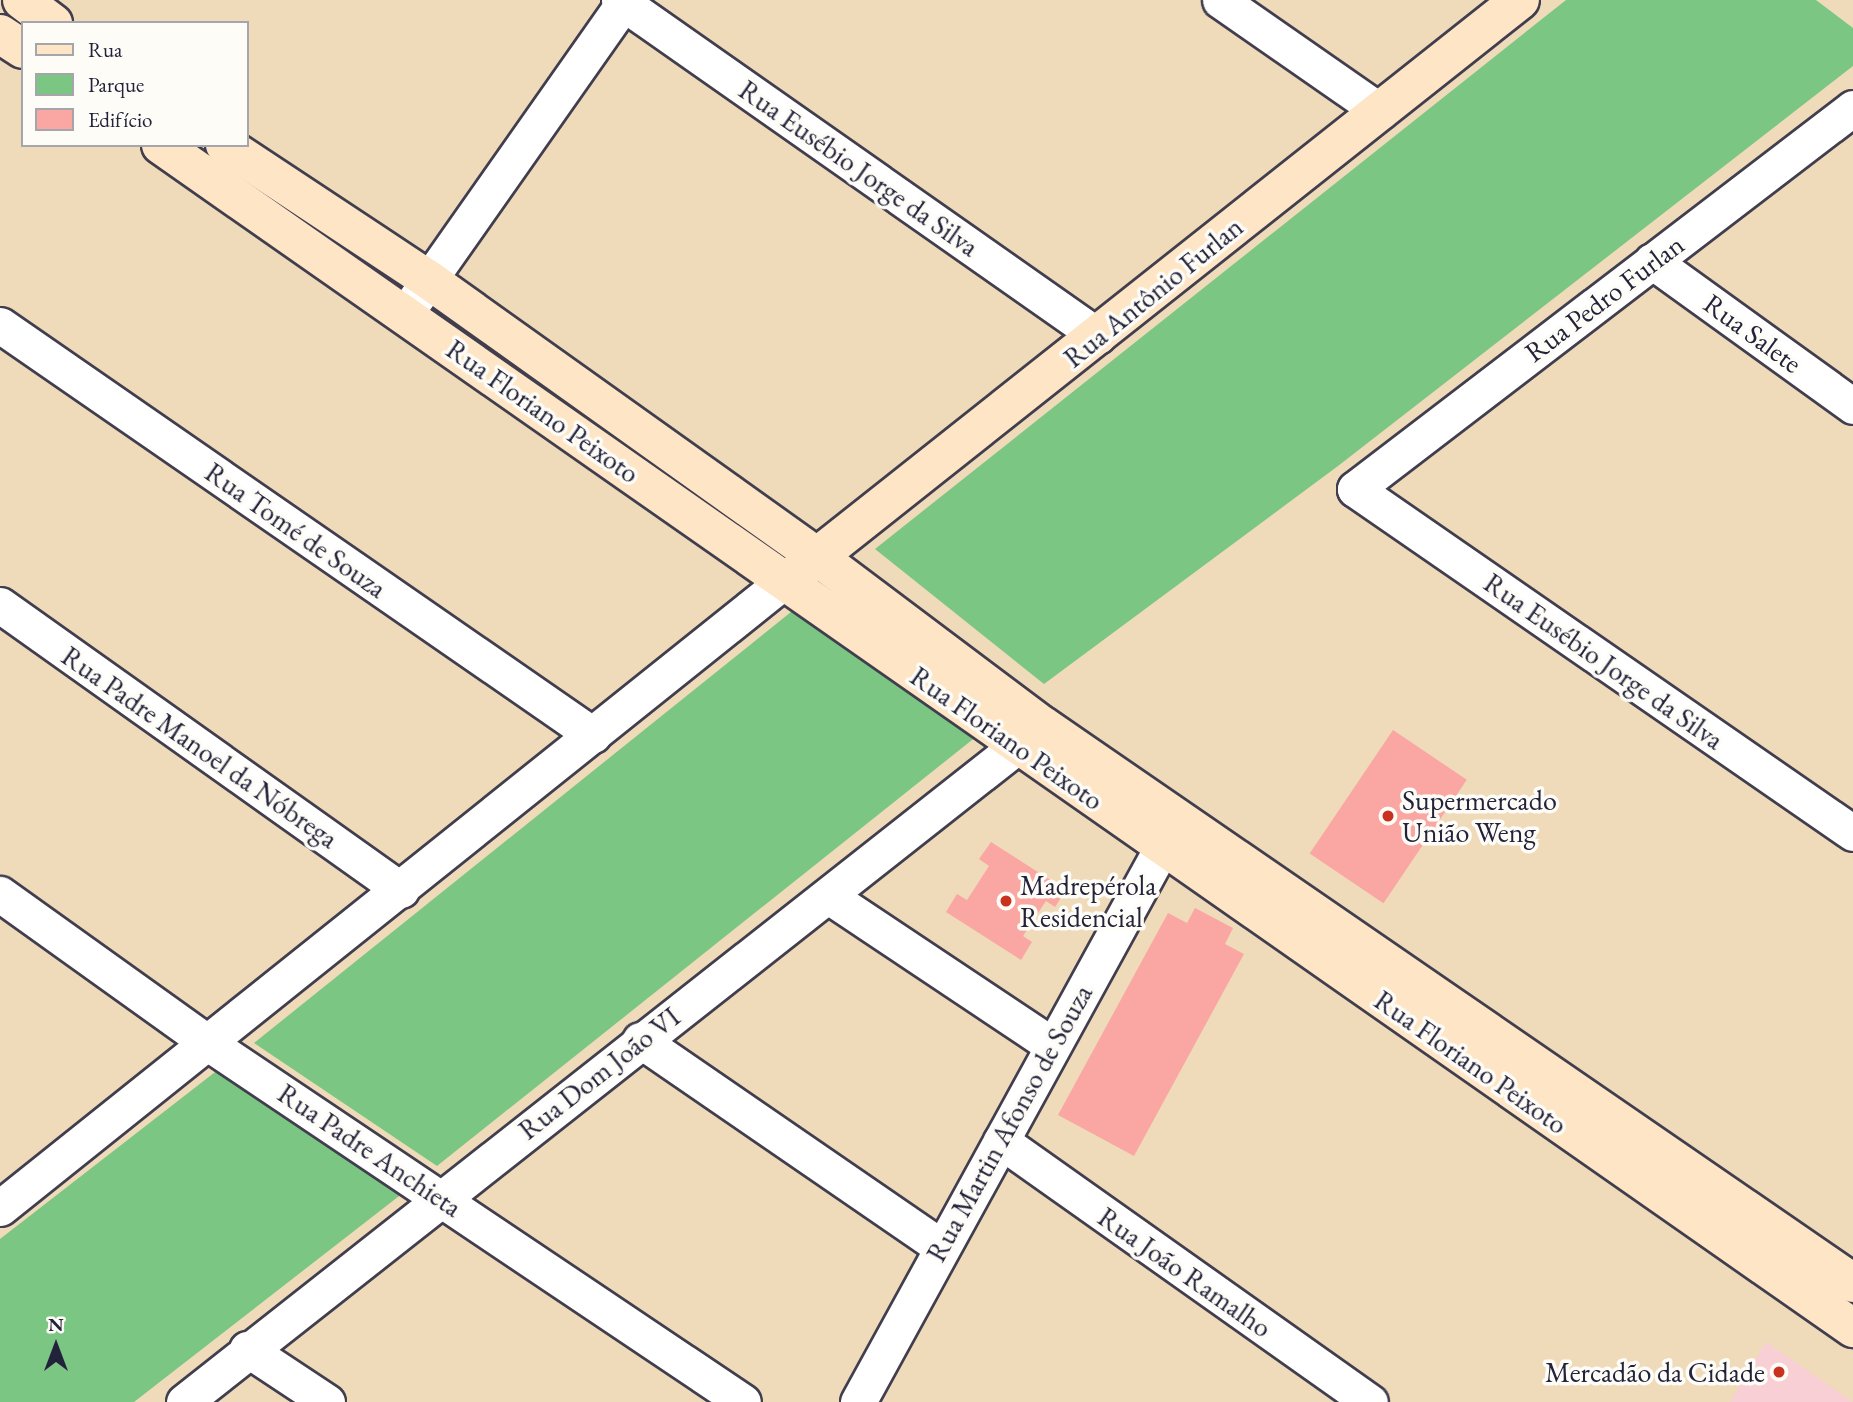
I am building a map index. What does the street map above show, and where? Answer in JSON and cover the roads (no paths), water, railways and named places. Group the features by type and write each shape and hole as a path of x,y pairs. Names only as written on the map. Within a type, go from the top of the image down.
{"main road":[{"path":"22,0 50,21"},
{"name":"Rua Antônio Furlan","path":"784,581 819,558 1520,0"},
{"path":"0,34 21,48"},
{"name":"Rua Floriano Peixoto","path":"164,147 784,581 1030,736 1169,832 1850,1319"},
{"name":"Rua Floriano Peixoto","path":"228,147 429,280 819,558 1030,736"},
{"name":"Rua Floriano Peixoto","path":"1169,832 1853,1283"}],"street":[{"path":"1220,0 1380,111"},
{"path":"405,314 623,1"},
{"name":"Rua Eusébio Jorge da Silva","path":"623,1 1098,336"},
{"name":"Rua Pedro Furlan","path":"1355,489 1853,108"},
{"name":"Rua Salete","path":"1653,261 1853,406"},
{"name":"Rua Tomé de Souza","path":"0,325 593,735"},
{"name":"Rua Eusébio Jorge da Silva","path":"1355,489 1853,833"},
{"path":"0,1209 784,581"},
{"name":"Rua Padre Manoel da Nóbrega","path":"0,605 401,890"},
{"name":"Rua Dom João VI","path":"184,1402 440,1196 640,1040 830,897 1030,736"},
{"name":"Rua Martin Afonso de Souza","path":"858,1402 1169,832"},
{"name":"Rua Padre Anchieta","path":"0,894 208,1043 440,1196 743,1402"},
{"path":"830,897 1052,1045"},
{"path":"640,1040 941,1247"},
{"name":"Rua João Ramalho","path":"1001,1141 1370,1402"},
{"path":"247,1349 280,1389 327,1402"}],"place":[{"name":"Supermercado União Weng","path":"1388,816"},
{"name":"Madrepérola Residencial","path":"1006,901"},
{"name":"Mercadão da Cidade","path":"1779,1372"}]}
